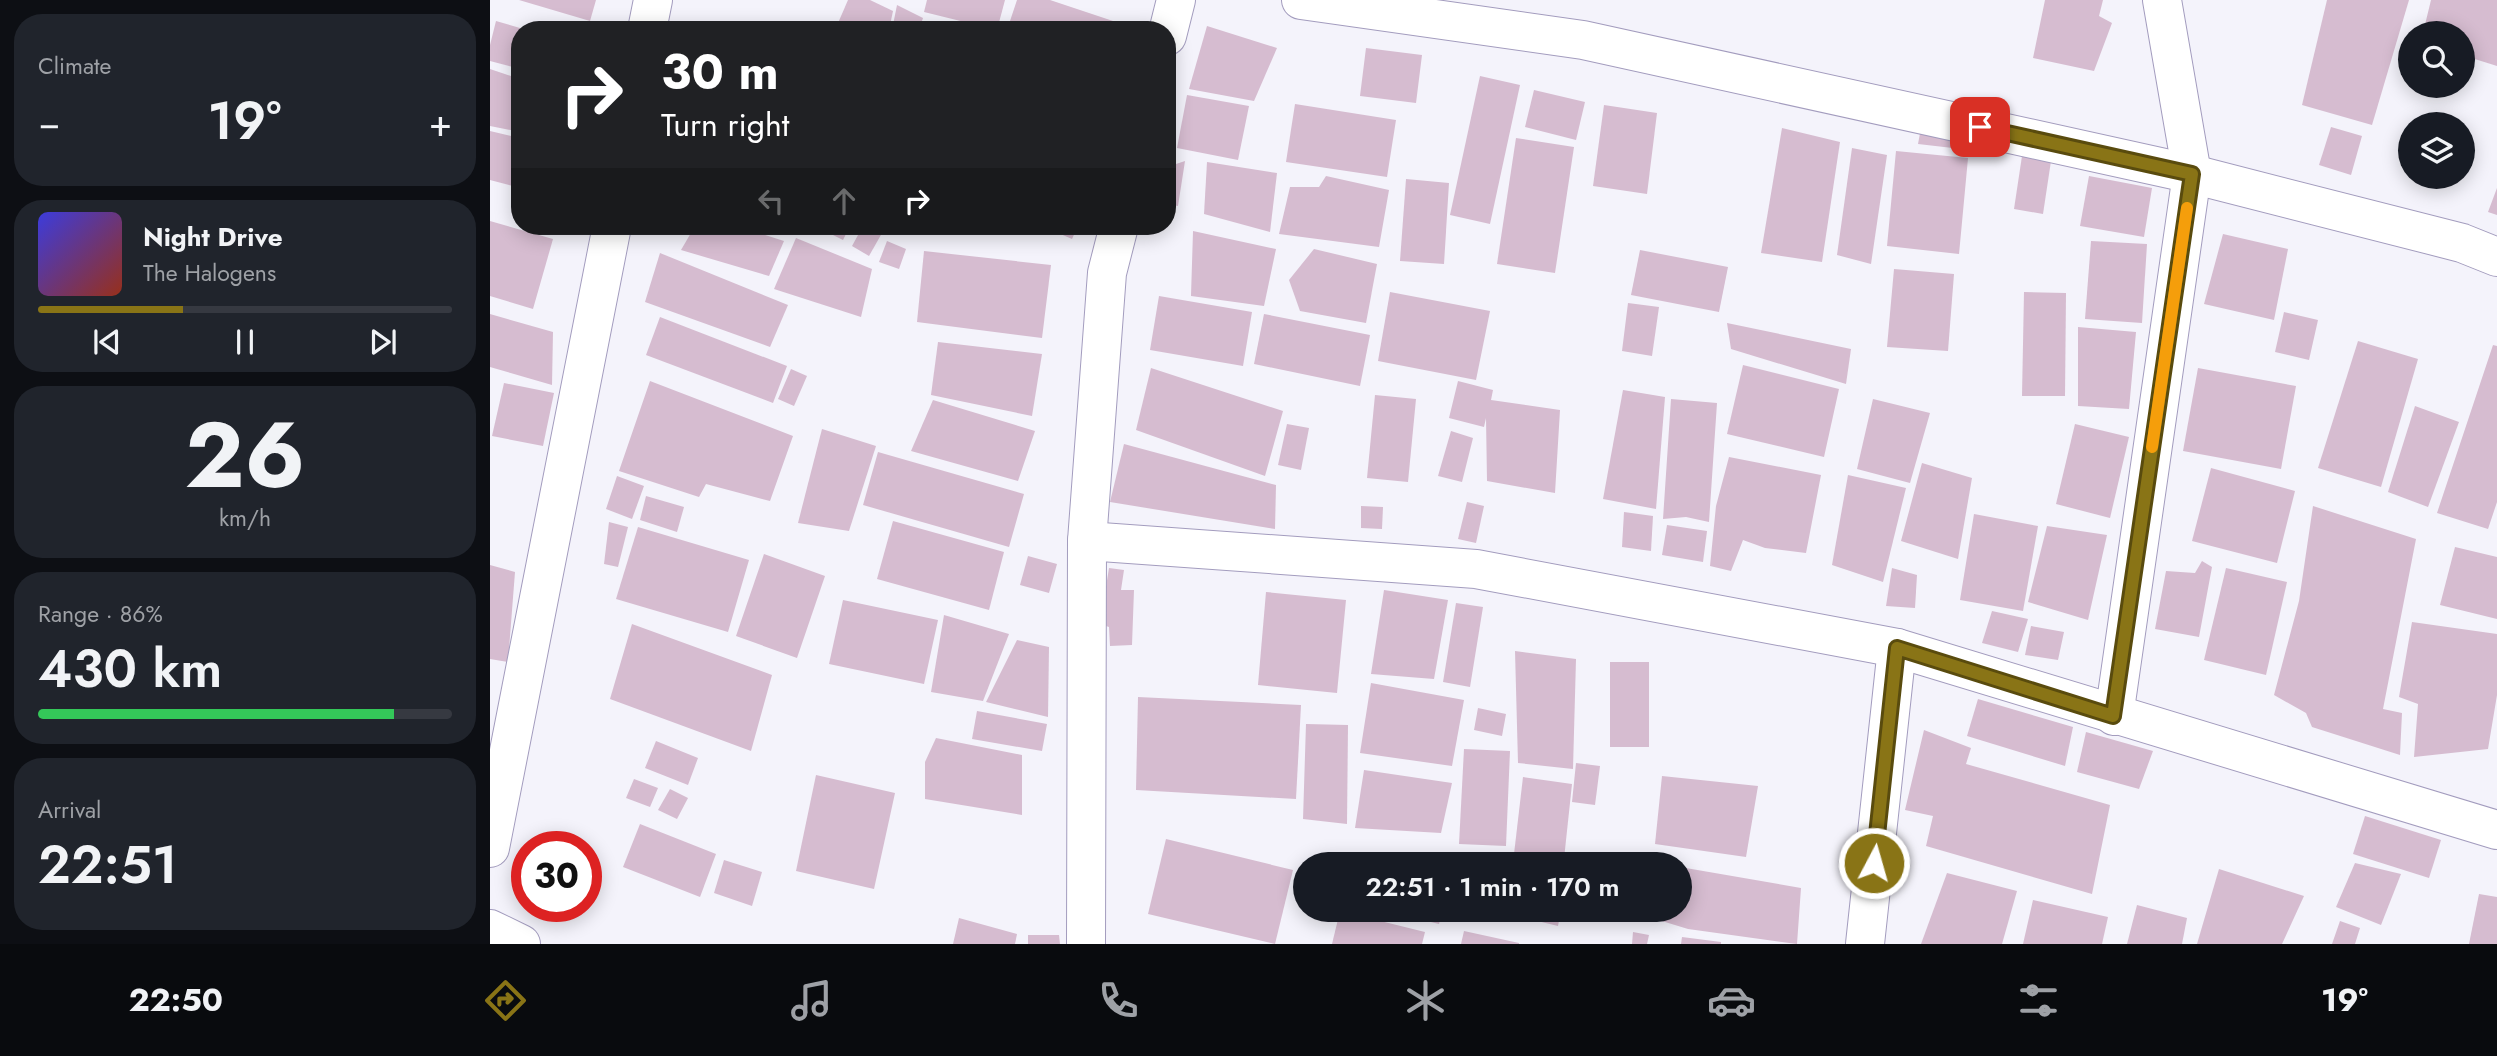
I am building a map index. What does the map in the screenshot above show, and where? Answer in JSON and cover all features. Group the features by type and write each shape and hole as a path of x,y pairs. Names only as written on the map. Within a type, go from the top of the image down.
{"street":[{"path":"649,21 653,0"},
{"path":"1171,21 1177,0"},
{"path":"1301,0 1583,40 2192,174 2462,243 2497,257"},
{"path":"2113,716 2192,174 2162,0"},
{"path":"490,848 610,235"},
{"path":"1086,944 1087,541 1107,273 1117,235"},
{"path":"1087,541 1476,569 1897,648 2113,716 2497,830"},
{"path":"1865,944 1897,648"},
{"path":"490,929 521,944"}],"building":[{"path":"519,0 596,0 590,21"},
{"path":"848,0 870,0 893,11 891,21 839,21"},
{"path":"927,0 1005,0 999,21 960,21 924,12"},
{"path":"1017,0 1050,0 1113,21 1010,21"},
{"path":"2045,0 2103,0 2099,16 2112,23 2094,71 2033,58"},
{"path":"2327,0 2409,0 2403,21 2398,21 2398,37 2372,125 2302,105"},
{"path":"2431,0 2497,0 2497,66 2475,59 2475,21 2426,21"},
{"path":"897,5 923,18 922,21 894,21"},
{"path":"496,21 511,25 511,67 490,61 490,45"},
{"path":"1207,26 1277,48 1254,101 1189,89"},
{"path":"1366,48 1422,55 1416,103 1360,96"},
{"path":"490,69 511,76 511,130 490,126"},
{"path":"1480,76 1520,85 1490,224 1450,215"},
{"path":"1534,90 1585,102 1576,140 1525,127"},
{"path":"1187,95 1249,106 1238,160 1177,148"},
{"path":"1295,104 1396,120 1387,177 1286,162"},
{"path":"1604,105 1657,113 1647,194 1593,186"},
{"path":"1922,123 1973,131 1970,150 1918,144"},
{"path":"2331,127 2362,136 2351,175 2319,165"},
{"path":"1782,128 1840,142 1822,262 1761,253"},
{"path":"490,131 511,136 511,186 490,180"},
{"path":"1516,138 1574,147 1555,273 1497,264"},
{"path":"1852,148 1887,155 1871,264 1837,255"},
{"path":"1896,151 1968,158 1959,254 1887,246"},
{"path":"2022,156 2051,161 2043,214 2014,209"},
{"path":"1185,161 1178,206 1176,206 1176,164"},
{"path":"1207,162 1277,173 1270,232 1204,214"},
{"path":"1326,176 1389,190 1379,247 1279,234 1290,187 1319,187"},
{"path":"2089,176 2152,188 2144,237 2080,226"},
{"path":"1406,179 1449,183 1444,264 1400,261"},
{"path":"2497,188 2497,215 2488,212"},
{"path":"490,221 511,227 511,235 539,235 553,239 533,309 490,296"},
{"path":"1193,231 1276,249 1264,306 1191,296"},
{"path":"2223,234 2288,249 2274,320 2204,304"},
{"path":"690,235 765,235 784,241 769,276 681,250"},
{"path":"833,235 846,235 843,240"},
{"path":"858,235 881,235 869,256 852,246"},
{"path":"796,238 872,269 861,317 774,289"},
{"path":"887,241 906,249 899,269 879,262"},
{"path":"2091,241 2147,244 2142,323 2085,319"},
{"path":"1314,249 1377,264 1366,323 1300,311 1289,280"},
{"path":"1640,250 1728,267 1719,312 1631,295"},
{"path":"924,251 1051,265 1042,338 917,322"},
{"path":"660,253 788,305 770,347 645,302"},
{"path":"1894,269 1954,274 1948,351 1887,347"},
{"path":"1390,292 1490,311 1476,380 1378,361"},
{"path":"2024,292 2066,293 2065,396 2022,396"},
{"path":"1159,296 1252,312 1243,366 1150,350"},
{"path":"1628,303 1659,307 1652,356 1622,351"},
{"path":"2284,312 2318,320 2309,360 2275,352"},
{"path":"490,314 553,332 552,385 490,367"},
{"path":"1264,314 1370,335 1360,386 1254,364"},
{"path":"660,317 787,366 773,403 646,355"},
{"path":"1727,323 1851,349 1846,384 1731,349"},
{"path":"2078,327 2136,332 2129,409 2078,406"},
{"path":"2358,341 2418,359 2381,487 2318,468"},
{"path":"938,342 1042,354 1032,416 931,395"},
{"path":"2493,345 2497,346 2497,502 2488,529 2437,513"},
{"path":"1743,365 1839,389 1824,457 1727,434"},
{"path":"1151,368 1283,411 1265,476 1136,430"},
{"path":"2198,368 2296,386 2281,469 2183,451"},
{"path":"791,369 807,376 794,406 778,399"},
{"path":"650,381 793,436 770,501 706,484 699,497 619,471"},
{"path":"1458,381 1493,390 1491,400 1560,410 1555,493 1487,481 1486,418 1484,427 1449,418"},
{"path":"504,383 554,393 543,446 492,436"},
{"path":"1623,390 1665,397 1656,509 1603,499"},
{"path":"1375,395 1416,399 1408,482 1367,478"},
{"path":"1671,399 1717,403 1709,522 1686,517 1663,519"},
{"path":"1873,399 1930,413 1910,483 1857,469"},
{"path":"933,400 1035,431 1018,481 911,451"},
{"path":"2415,406 2459,422 2428,507 2388,492"},
{"path":"1287,424 1309,428 1301,470 1278,465"},
{"path":"2075,424 2129,437 2110,518 2056,504"},
{"path":"822,429 876,446 849,531 798,523"},
{"path":"1451,431 1473,438 1462,482 1438,476"},
{"path":"1124,444 1276,485 1275,529 1110,502"},
{"path":"878,452 1024,494 1009,547 863,505"},
{"path":"1729,457 1821,475 1806,553 1765,548 1743,540 1731,571 1710,566 1716,506"},
{"path":"1922,463 1972,478 1958,559 1901,541"},
{"path":"2211,468 2295,491 2277,563 2192,541"},
{"path":"1848,475 1906,488 1883,582 1832,565"},
{"path":"617,476 644,486 632,519 606,509"},
{"path":"646,496 684,507 677,532 640,520"},
{"path":"1467,502 1484,506 1476,543 1458,539"},
{"path":"1361,506 1383,507 1382,529 1361,528"},
{"path":"2313,506 2416,539 2383,709 2402,713 2400,755 2312,727 2306,713 2274,695 2299,601"},
{"path":"1624,512 1653,516 1651,551 1622,547"},
{"path":"1974,514 2038,526 2023,611 1960,600"},
{"path":"893,521 1004,552 989,610 877,579"},
{"path":"609,522 628,527 618,567 604,564"},
{"path":"1667,525 1707,531 1703,562 1662,555"},
{"path":"2047,526 2107,535 2088,620 2028,602"},
{"path":"638,527 749,560 728,632 616,599"},
{"path":"2455,547 2497,557 2497,619 2440,605"},
{"path":"764,554 825,576 797,658 736,636"},
{"path":"1028,556 1057,564 1049,593 1020,585"},
{"path":"2202,561 2212,567 2199,637 2155,629 2166,571 2195,573"},
{"path":"490,565 515,572 508,662 490,659"},
{"path":"1109,568 1124,570 1121,590 1134,590 1132,645 1110,646 1109,627 1100,624"},
{"path":"1892,568 1917,575 1915,608 1886,606"},
{"path":"2226,568 2287,582 2266,675 2204,660"},
{"path":"1384,590 1448,600 1434,679 1371,674"},
{"path":"1266,592 1346,600 1337,693 1258,685"},
{"path":"843,600 938,620 924,684 829,664"},
{"path":"1456,603 1483,607 1470,687 1443,682"},
{"path":"1992,611 2028,619 2018,652 1982,643"},
{"path":"944,615 1009,634 983,701 931,692"},
{"path":"2412,622 2497,634 2497,695 2488,749 2414,757 2418,704 2399,697"},
{"path":"632,624 772,675 751,751 610,699"},
{"path":"2031,626 2064,632 2058,660 2025,655"},
{"path":"1017,640 1049,647 1048,717 986,702"},
{"path":"1515,651 1576,659 1573,769 1518,763"},
{"path":"1610,662 1649,662 1649,747 1610,747"},
{"path":"1371,683 1464,700 1452,766 1360,753"},
{"path":"1138,697 1301,705 1296,799 1136,790"},
{"path":"1978,699 2073,727 2065,766 1967,736"},
{"path":"1478,708 1506,714 1502,736 1474,730"},
{"path":"977,711 1047,724 1042,751 972,739"},
{"path":"1306,724 1348,725 1347,824 1303,819"},
{"path":"1924,730 1971,748 1966,764 2110,805 2092,894 1926,846 1933,816 1905,810"},
{"path":"2086,732 2153,751 2139,789 2077,772"},
{"path":"936,738 1022,755 1022,815 925,799 925,762"},
{"path":"656,741 698,758 688,785 645,768"},
{"path":"1464,749 1510,751 1506,846 1459,844"},
{"path":"1576,763 1600,766 1595,805 1572,802"},
{"path":"1364,770 1452,783 1441,833 1355,828"},
{"path":"816,775 895,793 874,889 796,871"},
{"path":"1662,776 1758,786 1746,857 1655,844"},
{"path":"1523,777 1572,784 1565,852 1514,852"},
{"path":"634,779 658,788 650,807 626,798"},
{"path":"670,789 688,798 677,819 658,810"},
{"path":"2365,816 2441,840 2429,878 2353,854"},
{"path":"640,824 716,854 700,897 623,867"},
{"path":"1166,839 1293,870 1275,944 1148,914"},
{"path":"724,860 762,872 752,906 714,893"},
{"path":"2355,863 2401,874 2381,925 2336,907"},
{"path":"1692,869 1801,888 1797,944 1688,929 1665,922 1692,922"},
{"path":"2219,869 2304,896 2282,944 2197,944"},
{"path":"1947,873 2017,891 2002,944 1921,944"},
{"path":"2479,894 2497,897 2497,944 2469,944"},
{"path":"2033,900 2108,917 2102,944 2023,944"},
{"path":"2137,905 2187,918 2182,944 2127,944"},
{"path":"959,918 1017,934 1015,944 953,944"},
{"path":"2340,921 2360,928 2355,944 2332,944"},
{"path":"1337,922 1385,922 1425,932 1422,944 1332,944"},
{"path":"1542,922 1559,922 1558,926"},
{"path":"1464,931 1519,943 1519,944 1461,944"},
{"path":"1633,932 1649,935 1647,944 1632,944"},
{"path":"1028,935 1059,935 1060,944 1028,944"},
{"path":"1682,937 1721,942 1721,944 1681,944"}],"slow traffic":[{"path":"2152,447 2187,208"}],"route":[{"path":"1874,863 1897,648 2113,716 2192,174 1980,127"}]}
